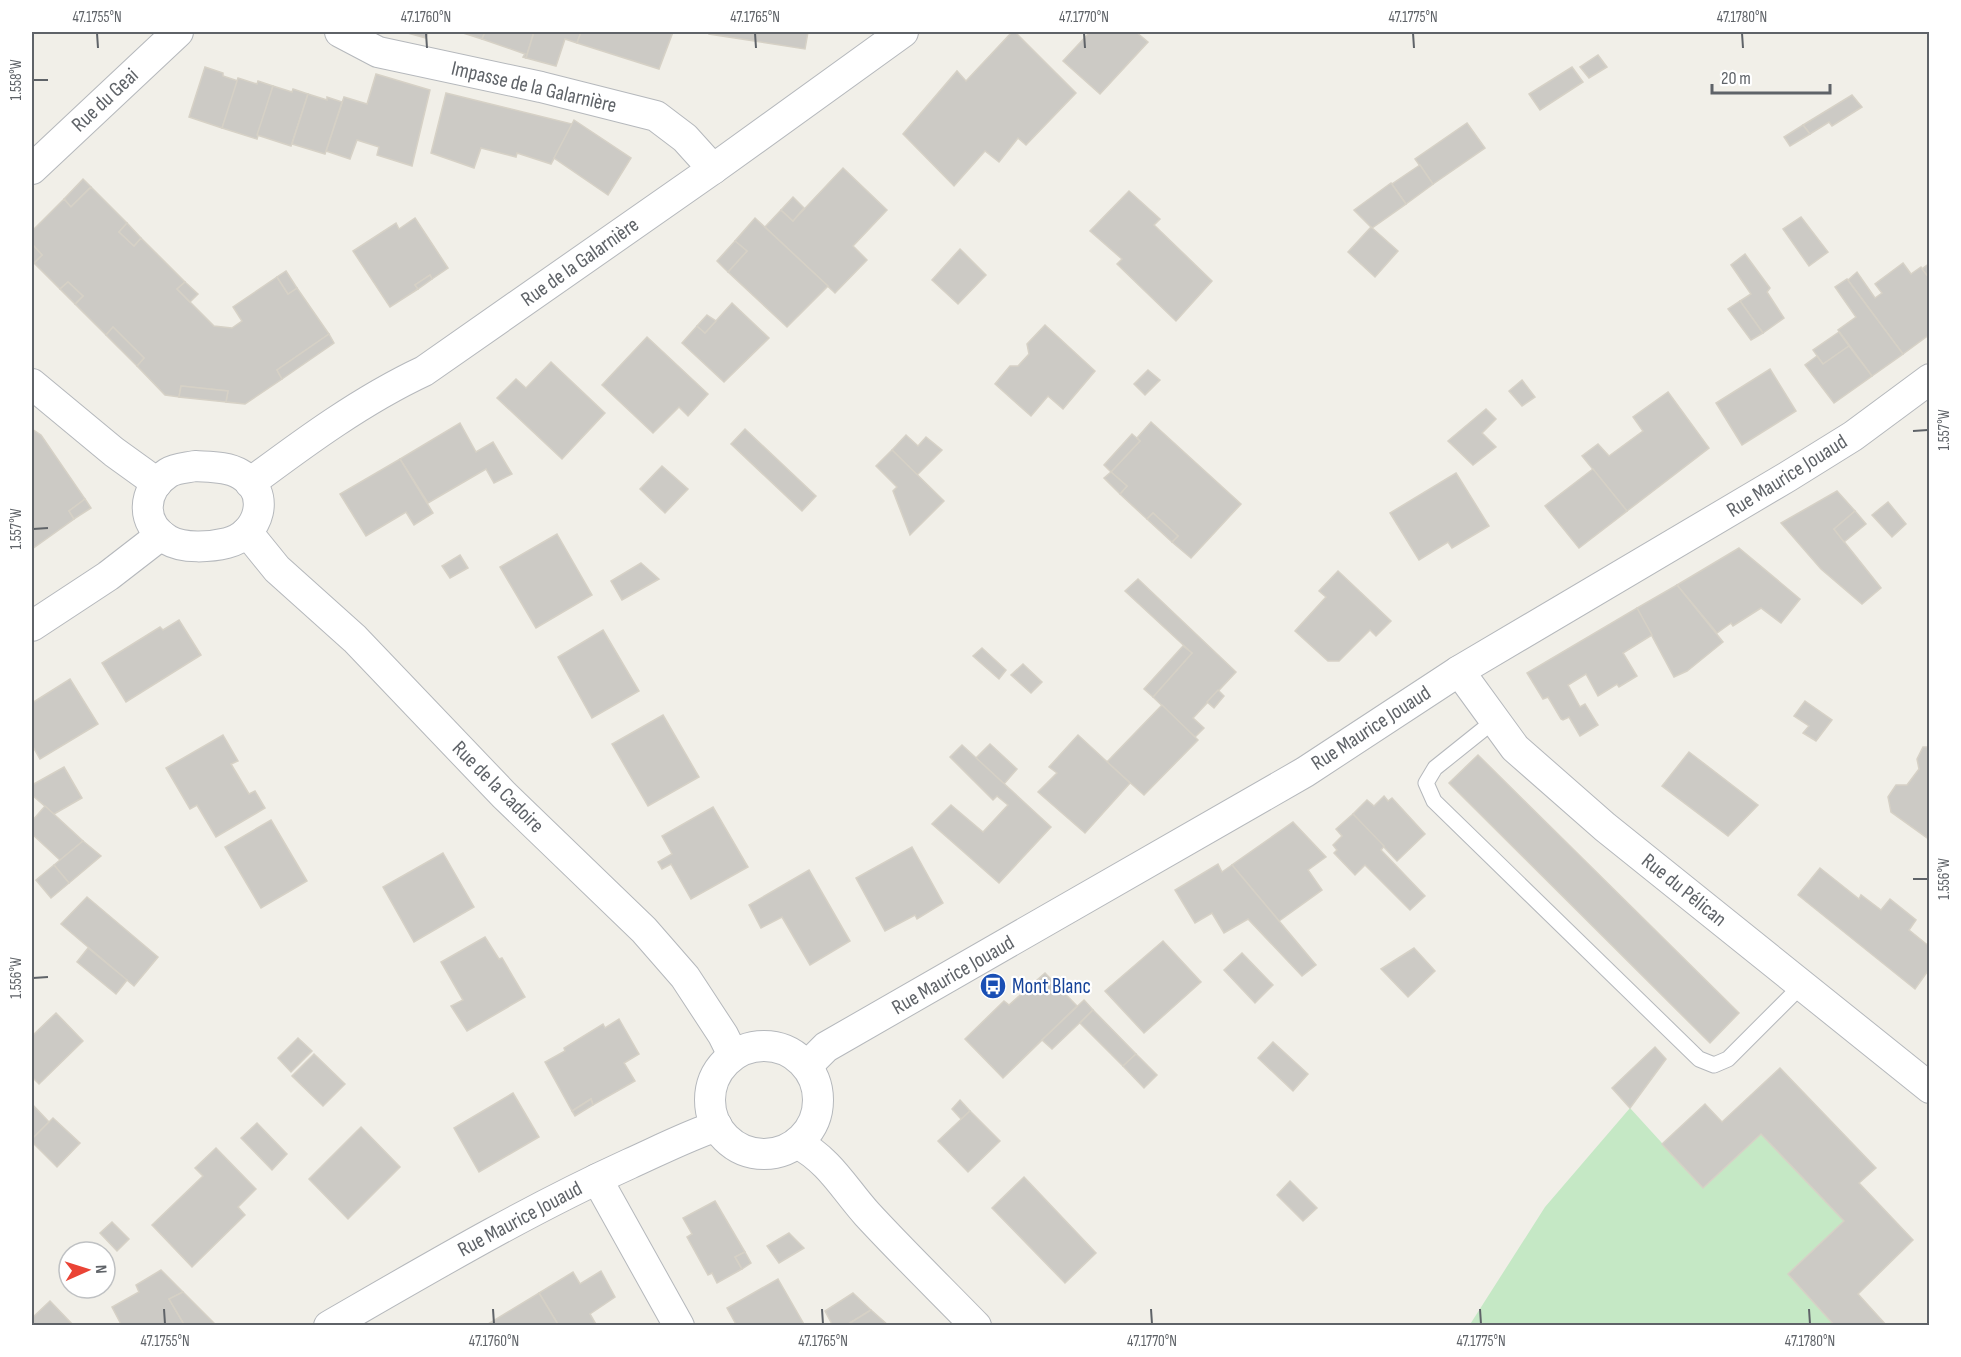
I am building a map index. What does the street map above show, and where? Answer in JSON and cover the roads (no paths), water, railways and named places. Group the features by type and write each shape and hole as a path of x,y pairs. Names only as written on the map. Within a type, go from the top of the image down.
{"street":[{"name":"Rue du Geai","path":"32,169 178,32"},
{"name":"Impasse de la Galarnière","path":"340,32 378,52 541,87 656,116 685,138 713,169"},
{"name":"Rue de la Galarnière","path":"250,483 315,436 396,384 424,371 713,169 903,32"},
{"name":"Rue Maurice Jouaud","path":"807,1066 826,1047 1305,772 1459,671 1787,477 1853,436 1929,379"},
{"path":"32,384 114,452 157,483"},
{"path":"195,466 227,469 241,474 250,483 257,494 260,509 256,521 247,532 228,543 198,545 170,542 150,522 149,494 168,473 178,469 195,466"},
{"name":"Rue de la Cadoire","path":"247,532 277,569 354,639 504,795 644,930 685,977 723,1035 733,1055"},
{"path":"32,626 108,576 161,535"},
{"name":"Rue du Pélican","path":"1459,671 1515,748 1605,827 1929,1088"},
{"path":"772,1046 791,1052 807,1066 815,1081 819,1100 818,1109 811,1128 797,1143 774,1153 751,1152 731,1143 717,1126 711,1107 712,1087 719,1069 733,1055 752,1047 772,1046"},
{"name":"Rue Maurice Jouaud","path":"329,1326 517,1219 695,1133 717,1126"},
{"path":"797,1143 814,1153 835,1172 866,1212 976,1326"},
{"path":"597,1179 679,1326"}],"lane":[{"path":"1495,720 1435,768 1426,783 1434,801 1700,1059 1714,1065 1728,1059 1802,985"}],"place":[{"name":"Mont Blanc","path":"993,986"}]}
